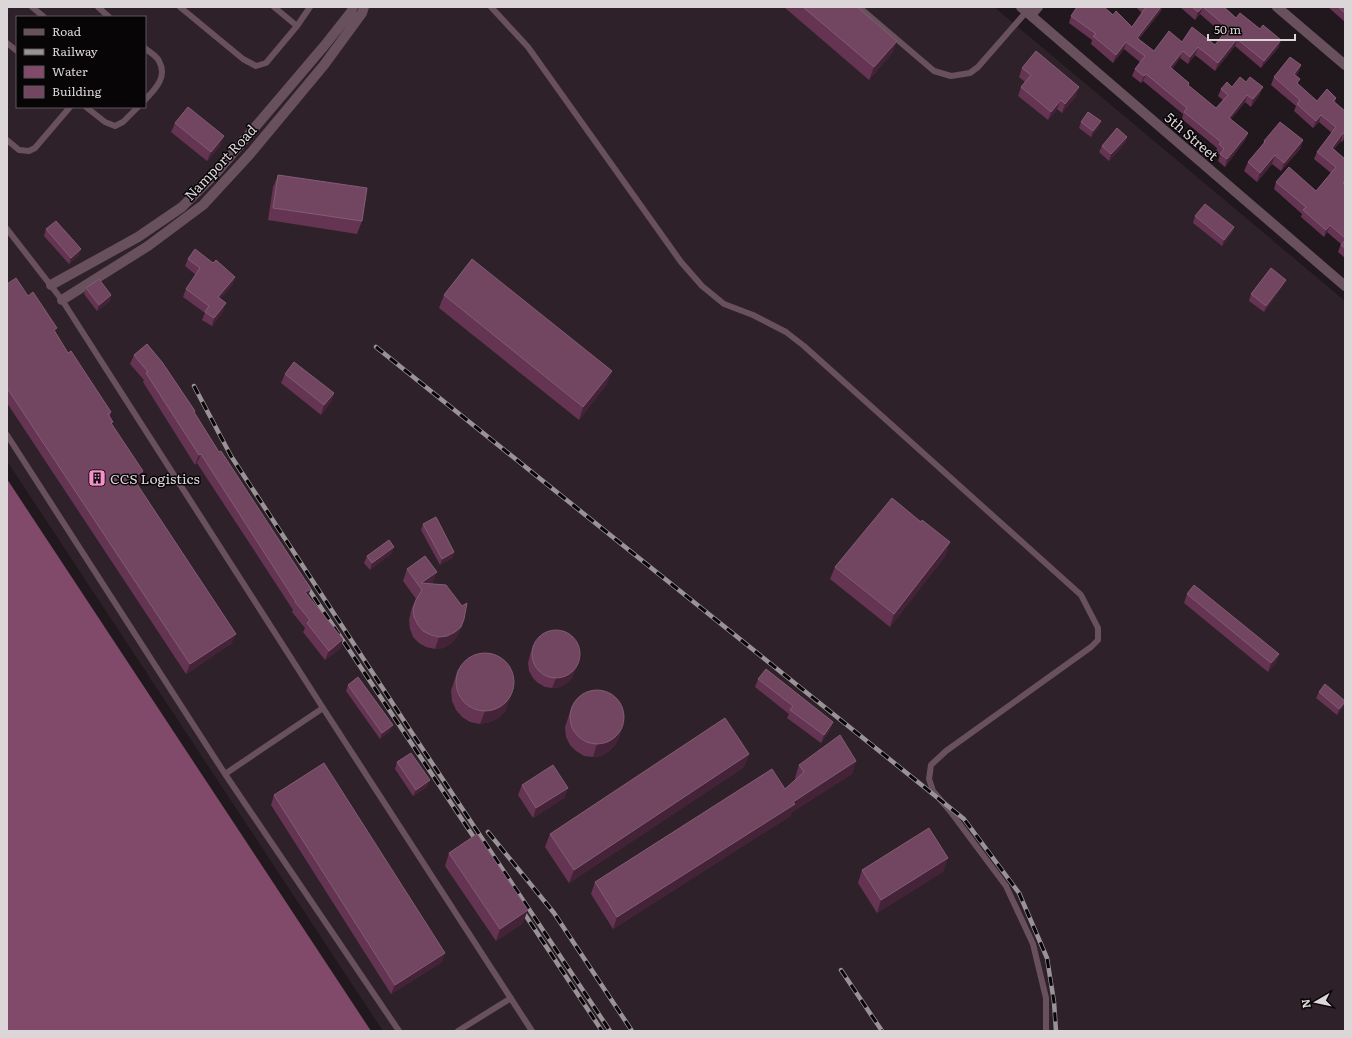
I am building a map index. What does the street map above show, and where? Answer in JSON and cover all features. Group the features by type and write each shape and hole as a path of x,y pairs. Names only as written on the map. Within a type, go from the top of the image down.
{"street":[{"path":"51,286 138,237 182,207 216,174 325,45 351,12 353,7"},
{"name":"Namport Road","path":"62,300 148,246 203,204 250,154 324,65 362,13 364,7"},
{"path":"1026,11 1038,7"},
{"path":"1277,7 1345,65"},
{"name":"5th Street","path":"1026,11 1345,286"}],"lane":[{"path":"32,7 43,16"},
{"path":"98,7 108,16"},
{"path":"180,7 243,59 256,66 266,63 297,26 310,7"},
{"path":"274,7 297,26"},
{"path":"491,7 528,47 681,262 702,286 724,304 753,315 786,332 804,346 1081,595 1098,628 1098,640 1091,647 946,751 932,765 929,779 933,791 950,810 1006,886 1032,944 1046,998 1046,1031"},
{"path":"859,7 934,71 951,76 970,73 978,67 1026,11"},
{"path":"7,43 16,50"},
{"path":"146,49 159,60 162,72 160,82 146,99"},
{"path":"7,140 19,150 29,151 35,148 69,108"},
{"path":"87,108 105,122 115,126 123,122 137,108"},
{"path":"7,229 62,300 322,708 532,1031"},
{"path":"7,435 225,774 399,1031"},
{"path":"225,774 322,708"},
{"path":"458,1031 511,998"}],"shaded area":[{"path":"7,7 994,7 1345,301 1345,1031 383,1031 7,461"}],"water":[{"path":"7,479 371,1031 7,1031"}],"building":[{"path":"803,7 857,7 897,41 874,67"},
{"path":"1077,7 1104,7 1113,15 1116,11 1132,27 1146,7 1161,7 1137,38 1154,51 1169,31 1182,42 1192,27 1215,45 1228,28 1203,7 1224,7 1236,18 1240,13 1260,29 1263,25 1281,40 1264,61 1237,39 1218,63 1198,47 1190,57 1183,51 1170,67 1189,83 1188,85 1216,108 1228,95 1221,89 1227,82 1232,87 1240,77 1246,82 1250,77 1263,87 1253,99 1247,95 1229,118 1248,133 1227,159 1220,154 1224,149 1219,144 1221,142 1184,112 1187,108 1146,74 1144,76 1135,69 1145,56 1126,42 1116,55 1093,36 1096,34 1071,16"},
{"path":"1192,7 1203,7 1198,12"},
{"path":"1338,7 1345,7 1345,13"},
{"path":"1036,51 1079,87 1065,104 1061,100 1051,112 1021,87 1031,75 1022,68"},
{"path":"1290,57 1301,65 1294,74 1300,79 1297,83 1317,101 1327,89 1336,98 1333,101 1345,111 1345,134 1343,133 1332,148 1345,159 1345,181 1343,183 1345,185 1345,238 1330,225 1326,230 1303,210 1306,207 1276,182 1289,167 1316,191 1336,167 1317,152 1336,127 1321,115 1316,121 1297,104 1300,100 1274,77"},
{"path":"188,107 224,136 211,152 175,123"},
{"path":"1088,112 1101,121 1093,131 1081,122"},
{"path":"1280,122 1303,140 1284,163 1275,155 1260,173 1248,162"},
{"path":"1117,128 1127,137 1111,154 1102,146"},
{"path":"278,175 367,188 362,221 273,208"},
{"path":"1205,204 1234,227 1224,240 1195,216"},
{"path":"56,221 81,249 71,258 46,229"},
{"path":"1345,240 1345,248 1341,245"},
{"path":"195,249 213,263 216,260 235,277 218,297 226,303 214,318 205,312 209,306 186,289 200,268 188,259"},
{"path":"472,259 612,371 583,407 444,295"},
{"path":"1271,268 1286,280 1266,306 1251,294"},
{"name":"CCS Logistics","path":"16,278 28,296 33,292 57,328 54,330 68,353 71,351 111,412 108,414 113,422 111,423 143,471 133,478 236,634 190,664 7,388 7,284"},
{"path":"99,279 111,295 99,305 86,288"},
{"path":"147,344 162,362 195,411 194,412 219,452 221,451 311,589 305,592 343,639 329,651 307,623 310,620 295,602 201,454 199,455 146,373 148,372 134,355"},
{"path":"294,362 334,393 324,405 285,374"},
{"path":"892,498 921,522 922,520 950,542 894,614 835,567"},
{"path":"436,517 454,552 442,559 423,524"},
{"path":"389,540 394,547 372,563 367,556"},
{"path":"425,556 437,572 421,583 446,585 462,606 467,603 461,627 447,636 439,637 423,631 414,617 413,608 422,590 407,569"},
{"path":"1194,585 1279,654 1271,663 1187,594"},
{"path":"556,630 565,632 573,637 578,645 580,654 578,663 573,671 565,676 556,678 547,676 539,671 534,663 532,654 534,645 539,637 547,632"},
{"path":"479,653 491,653 506,661 514,676 514,688 506,703 491,711 479,711 464,703 456,688 456,676 464,661"},
{"path":"766,669 833,722 824,735 790,710 793,706 758,679"},
{"path":"358,677 393,725 382,733 348,685"},
{"path":"1325,684 1345,701 1339,709 1319,692"},
{"path":"592,690 602,690 612,694 620,702 624,712 624,722 620,732 612,740 602,744 592,744 582,740 574,732 570,722 570,712 574,702 582,694"},
{"path":"725,718 749,754 574,870 550,834"},
{"path":"840,735 856,761 793,802 795,804 617,917 595,882 772,769 785,789 804,772 799,765"},
{"path":"411,753 430,780 416,790 397,762"},
{"path":"324,763 445,953 395,985 274,795"},
{"path":"553,765 568,788 536,808 522,785"},
{"path":"929,828 948,858 881,900 862,870"},
{"path":"477,834 528,910 500,929 449,853"}],"railway":[{"path":"376,347 964,819 1019,893 1047,958 1054,1002 1056,1031"},
{"path":"194,386 231,456 408,727 610,1031"},
{"path":"304,582 479,845"},
{"path":"488,832 554,913 632,1031"},
{"path":"520,907 602,1031"},
{"path":"841,970 882,1031"}],"place":[{"name":"CCS Logistics","path":"97,478"}]}
